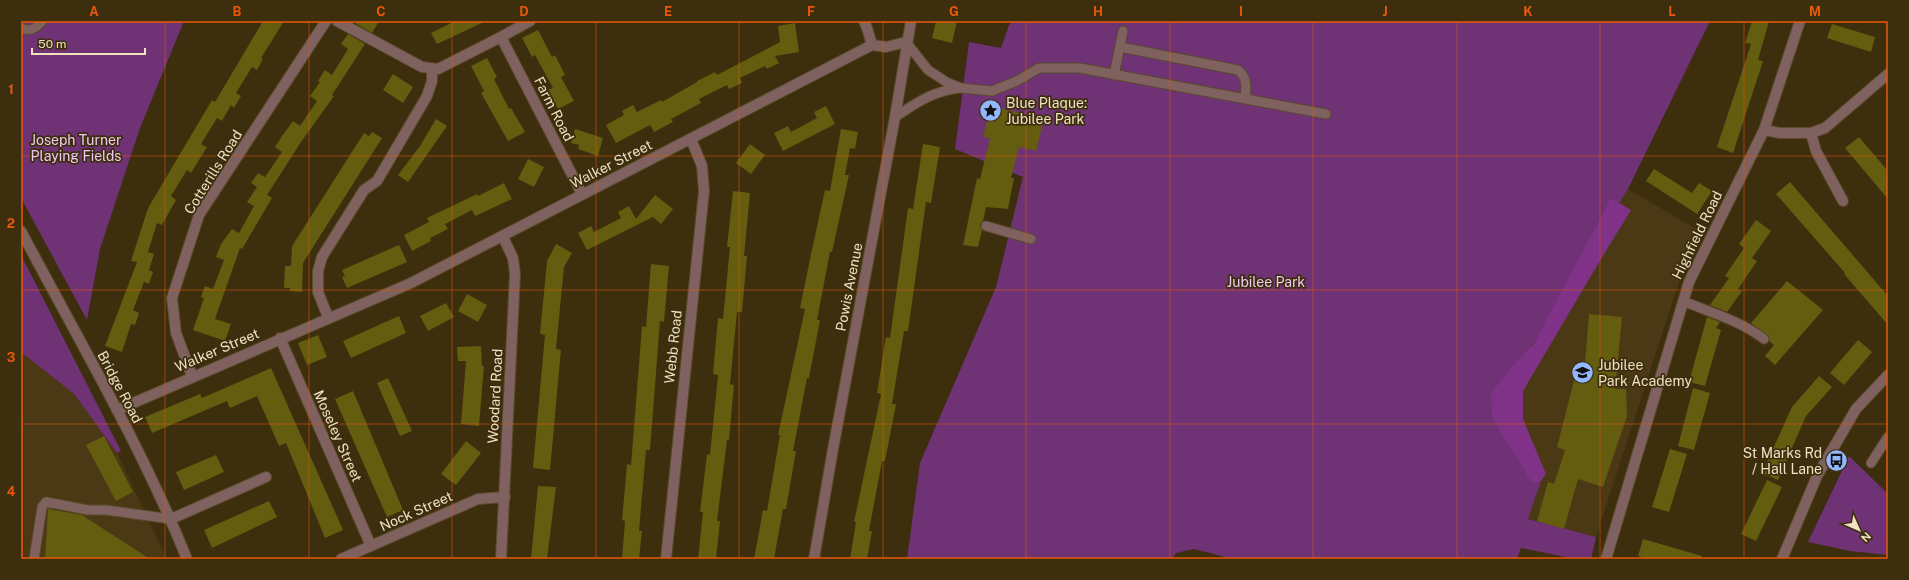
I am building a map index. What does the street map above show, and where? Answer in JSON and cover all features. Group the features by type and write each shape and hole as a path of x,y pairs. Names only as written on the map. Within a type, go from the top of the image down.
{"street":[{"name":"Cotterills Road","path":"192,376 176,333 172,298 199,215 326,21"},
{"path":"337,21 422,67 432,69 438,69 530,21"},
{"path":"864,21 872,45"},
{"name":"Powis Avenue","path":"814,559 834,441 896,117 910,21"},
{"name":"Highfield Road","path":"1606,559 1689,282 1764,130 1800,21"},
{"name":"Farm Road","path":"501,37 582,194"},
{"name":"Walker Street","path":"117,410 328,317 411,283 503,237 582,194 872,45 886,47 906,42"},
{"path":"328,317 318,292 318,271 322,257 364,190 377,180 427,96 432,80 432,69"},
{"path":"1764,130 1780,133 1811,133 1825,128 1888,74"},
{"path":"1811,133 1816,151 1842,201"},
{"name":"Webb Road","path":"666,559 704,192 702,166 691,139"},
{"name":"Bridge Road","path":"21,231 117,410 171,519 187,559"},
{"name":"Woodard Road","path":"501,559 515,274 513,258 503,237"},
{"name":"Moseley Street","path":"280,338 371,546"},
{"path":"1782,559 1817,476 1856,409 1888,375"},
{"path":"171,519 266,477"},
{"name":"Nock Street","path":"341,559 478,499 505,497"}],"lane":[{"path":"22,30 32,30 39,26 42,21"},
{"path":"1114,75 1123,31"},
{"path":"906,42 928,70 948,83 961,88"},
{"path":"1120,47 1238,70 1242,73 1246,83 1245,99"},
{"path":"896,117 923,98 942,90 961,88 992,91 1018,80 1039,68 1080,68 1326,114"},
{"path":"986,226 1031,239"},
{"path":"1683,301 1756,332 1764,339"},
{"path":"1871,463 1888,437"},
{"path":"34,559 42,507 46,502 88,510 106,510 171,519"}],"shaded area":[{"name":"Jubilee Park Academy","path":"1628,189 1703,233 1681,276 1596,537 1528,519 1498,401"},
{"path":"1611,198 1631,210 1523,391 1523,419 1546,474 1541,481 1532,483 1492,417 1491,394 1508,371 1533,345"},
{"path":"21,352 74,394 117,453 167,559 21,559"}],"green space":[{"name":"Joseph Turner Playing Fields","path":"21,21 184,21 140,128 100,249 87,320 21,198"},
{"name":"Jubilee Park","path":"1013,21 1710,21 1628,189 1498,401 1541,481 1528,519 1596,537 1591,559 1575,559 1521,548 1517,559 1233,559 1194,549 1176,553 1172,559 907,559 920,463 996,287 1023,177 955,149 969,42 1001,48 1009,25"},
{"path":"21,255 121,451 117,453 74,394 21,352"},
{"path":"1849,456 1888,494 1888,555 1850,551 1808,542"}],"building":[{"path":"263,21 284,21 261,58 263,59 257,70 252,67 236,93 241,96 234,108 231,105 222,121 217,118 201,144 207,147 191,173 187,170 171,196 176,200 162,225 157,223 148,252 154,254 149,270 153,272 149,284 144,282 133,310 139,313 135,325 131,324 122,352 105,346 137,262 131,261 148,208 212,100 215,102"},
{"path":"357,21 379,21 372,33 355,23"},
{"path":"455,21 486,21 437,44 431,33"},
{"path":"936,21 957,21 952,43 932,38"},
{"path":"1752,21 1769,21 1758,60 1763,61 1733,153 1717,147 1751,44 1745,43"},
{"path":"795,23 799,52 775,56 779,63 767,69 765,66 740,78 742,83 729,89 727,85 699,99 701,103 671,119 673,122 654,132 650,125 616,143 606,125 624,115 622,111 633,105 637,112 661,100 662,102 715,72 717,75 780,42 778,26"},
{"path":"1832,24 1875,37 1871,52 1827,38"},
{"path":"538,30 552,57 555,55 565,75 561,77 574,101 558,109 548,90 553,88 535,55 532,57 522,38"},
{"path":"348,34 365,44 332,95 334,96 301,142 267,195 272,198 242,249 240,248 215,319 231,324 225,341 193,330 204,298 201,297 205,286 213,289 224,260 216,257 221,244 232,229 239,233 254,206 247,202 257,187 251,183 258,173 265,177 282,152 275,147 282,136 293,121 300,126 317,101 310,96 320,82 318,81 325,70 332,75 348,49 341,44"},
{"path":"487,58 497,77 494,79 509,109 511,108 525,132 508,141 481,93 484,91 471,66"},
{"path":"393,74 413,87 403,103 383,90"},
{"path":"826,106 835,124 783,151 774,133 788,126 791,132 817,118 814,112"},
{"path":"991,106 1044,119 1036,151 1019,147 1011,178 1014,178 1008,209 986,207 983,221 980,225 982,230 978,247 963,245 977,178 980,179 990,138 983,137"},
{"path":"436,119 447,126 408,182 398,175 420,146"},
{"path":"575,129 603,138 598,156 578,149 579,145 571,143"},
{"path":"841,129 858,132 855,149 850,148 845,175 849,175 832,252 830,252 817,320 820,320 793,451 796,451 786,509 783,509 774,559 754,559 763,510 767,511 780,435 778,435 805,309 800,308 825,190 830,191"},
{"path":"372,132 382,138 303,263 302,292 290,291 290,288 284,288 285,266 291,266 292,246 364,133 369,136"},
{"path":"1859,137 1888,171 1888,199 1845,148"},
{"path":"750,144 765,155 751,174 736,163"},
{"path":"923,144 940,147 931,203 926,202 908,331 904,331 892,404 896,404 885,461 882,461 869,531 872,531 867,559 850,559 856,522 854,522 881,394 877,393 886,337 890,338 908,208 913,209"},
{"path":"528,159 544,167 534,187 518,179"},
{"path":"1654,169 1692,193 1699,183 1712,191 1697,214 1646,181"},
{"path":"1790,182 1888,296 1888,325 1776,194"},
{"path":"504,183 512,199 475,216 472,210 445,224 448,229 430,238 431,241 412,251 404,235 429,222 427,218"},
{"path":"733,191 750,193 744,256 747,256 742,312 737,312 730,384 734,385 729,440 727,440 717,521 720,521 716,559 698,559 703,512 700,512 707,454 710,455 718,375 713,374 718,318 723,319 730,247 727,247"},
{"path":"655,195 673,209 661,224 653,217 587,250 578,233 591,226 594,232 621,218 618,212 629,206 636,219"},
{"path":"1756,220 1771,231 1752,258 1757,261 1738,289 1742,291 1727,312 1710,305 1729,278 1725,276 1744,248 1739,244"},
{"path":"556,244 572,253 564,267 556,349 561,350 550,470 533,468 545,335 540,334 547,261"},
{"path":"399,245 407,262 347,288 342,277 345,276 342,270"},
{"path":"651,264 669,266 664,322 660,321 650,450 646,450 639,531 642,531 639,559 622,559 625,521 622,520 627,464 631,465 642,326 646,327"},
{"path":"1787,281 1823,310 1775,365 1765,356 1774,345 1769,341 1769,336 1751,323"},
{"path":"467,294 487,305 478,322 458,311"},
{"path":"446,303 454,317 428,331 420,316"},
{"path":"1589,314 1622,317 1615,389 1626,389 1627,416 1603,487 1578,479 1564,529 1537,521 1548,482 1554,484 1565,450 1557,447 1577,369 1584,374"},
{"path":"399,316 406,333 351,358 343,341"},
{"path":"1707,317 1720,322 1716,328 1721,330 1705,386 1689,382"},
{"path":"318,335 327,357 307,365 298,343"},
{"path":"1858,340 1872,352 1844,385 1830,373"},
{"path":"481,346 482,366 484,366 479,426 461,424 466,361 458,361 457,347"},
{"path":"271,368 343,530 325,538 286,443 279,446 257,396 230,408 227,401 152,433 145,417 200,394 202,398"},
{"path":"1819,376 1832,387 1806,416 1778,480 1762,473 1792,407"},
{"path":"388,378 412,431 400,436 377,383"},
{"path":"1693,388 1710,393 1694,450 1678,446"},
{"path":"353,391 403,510 387,517 335,399"},
{"path":"104,436 133,492 116,501 86,445"},
{"path":"466,441 481,453 456,485 441,474"},
{"path":"1670,449 1687,454 1669,512 1652,507"},
{"path":"216,455 224,472 184,490 176,472"},
{"path":"1767,480 1782,487 1756,541 1741,534"},
{"path":"538,486 556,487 547,559 531,559"},
{"path":"269,501 277,517 212,548 204,530"},
{"path":"48,509 82,515 150,559 45,559"},
{"path":"1643,539 1702,556 1701,559 1649,559 1638,556"}],"place":[{"name":"Blue Plaque: Jubilee Park","path":"990,111"},
{"name":"Jubilee Park Academy","path":"1582,373"},
{"name":"St Marks Rd / Hall Lane","path":"1837,461"}]}
